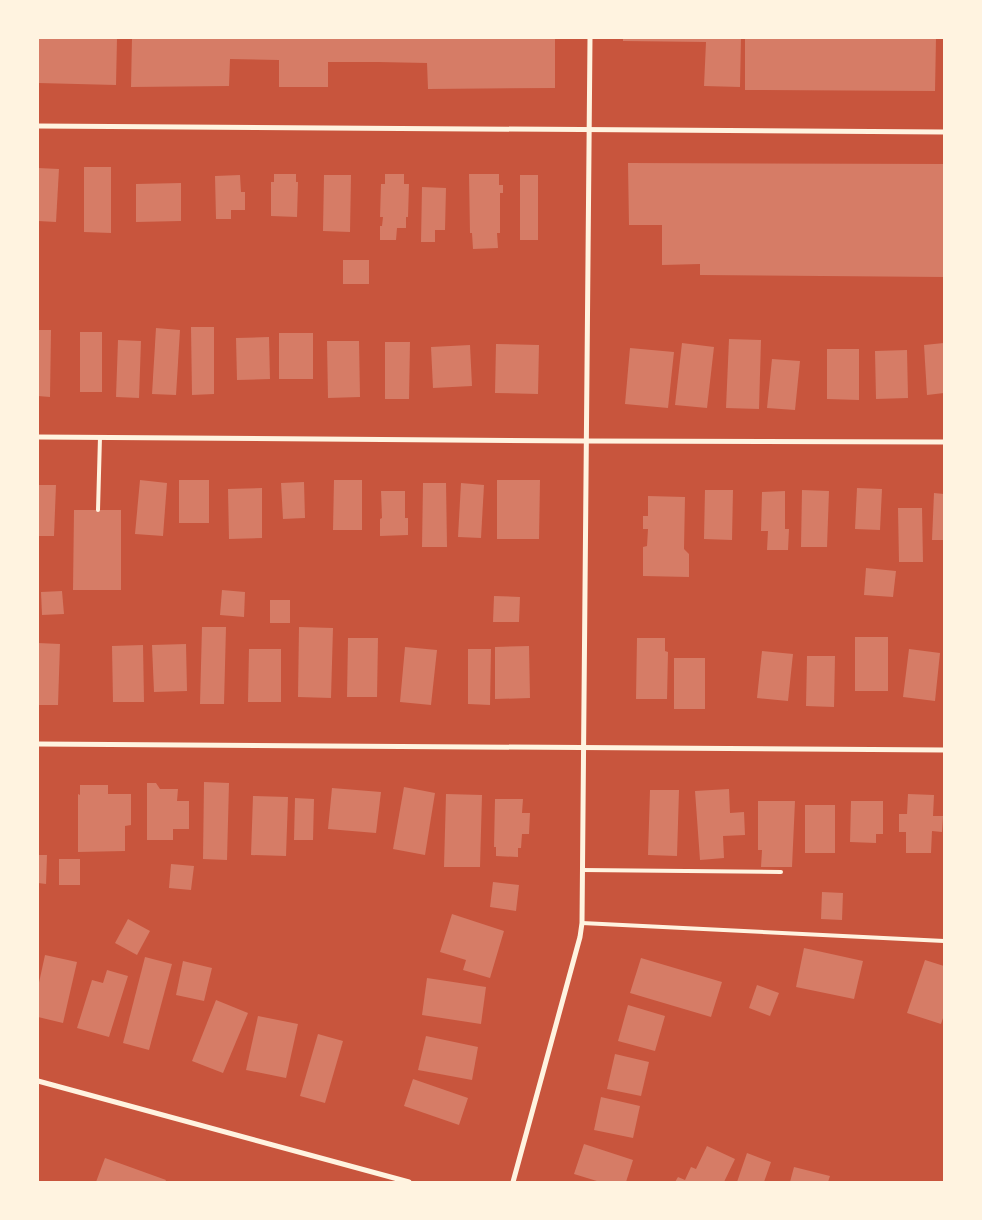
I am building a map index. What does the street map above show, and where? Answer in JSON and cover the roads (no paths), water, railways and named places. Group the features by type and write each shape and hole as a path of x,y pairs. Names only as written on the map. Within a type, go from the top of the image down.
{"street":[{"path":"514,1182 578,946 582,923 590,38"},
{"path":"38,126 944,132"},
{"path":"38,437 944,442"},
{"path":"38,744 944,750"},
{"path":"38,1081 409,1182"}],"lane":[{"path":"98,510 100,437"},
{"path":"582,870 780,872"},
{"path":"582,923 944,941"}]}
